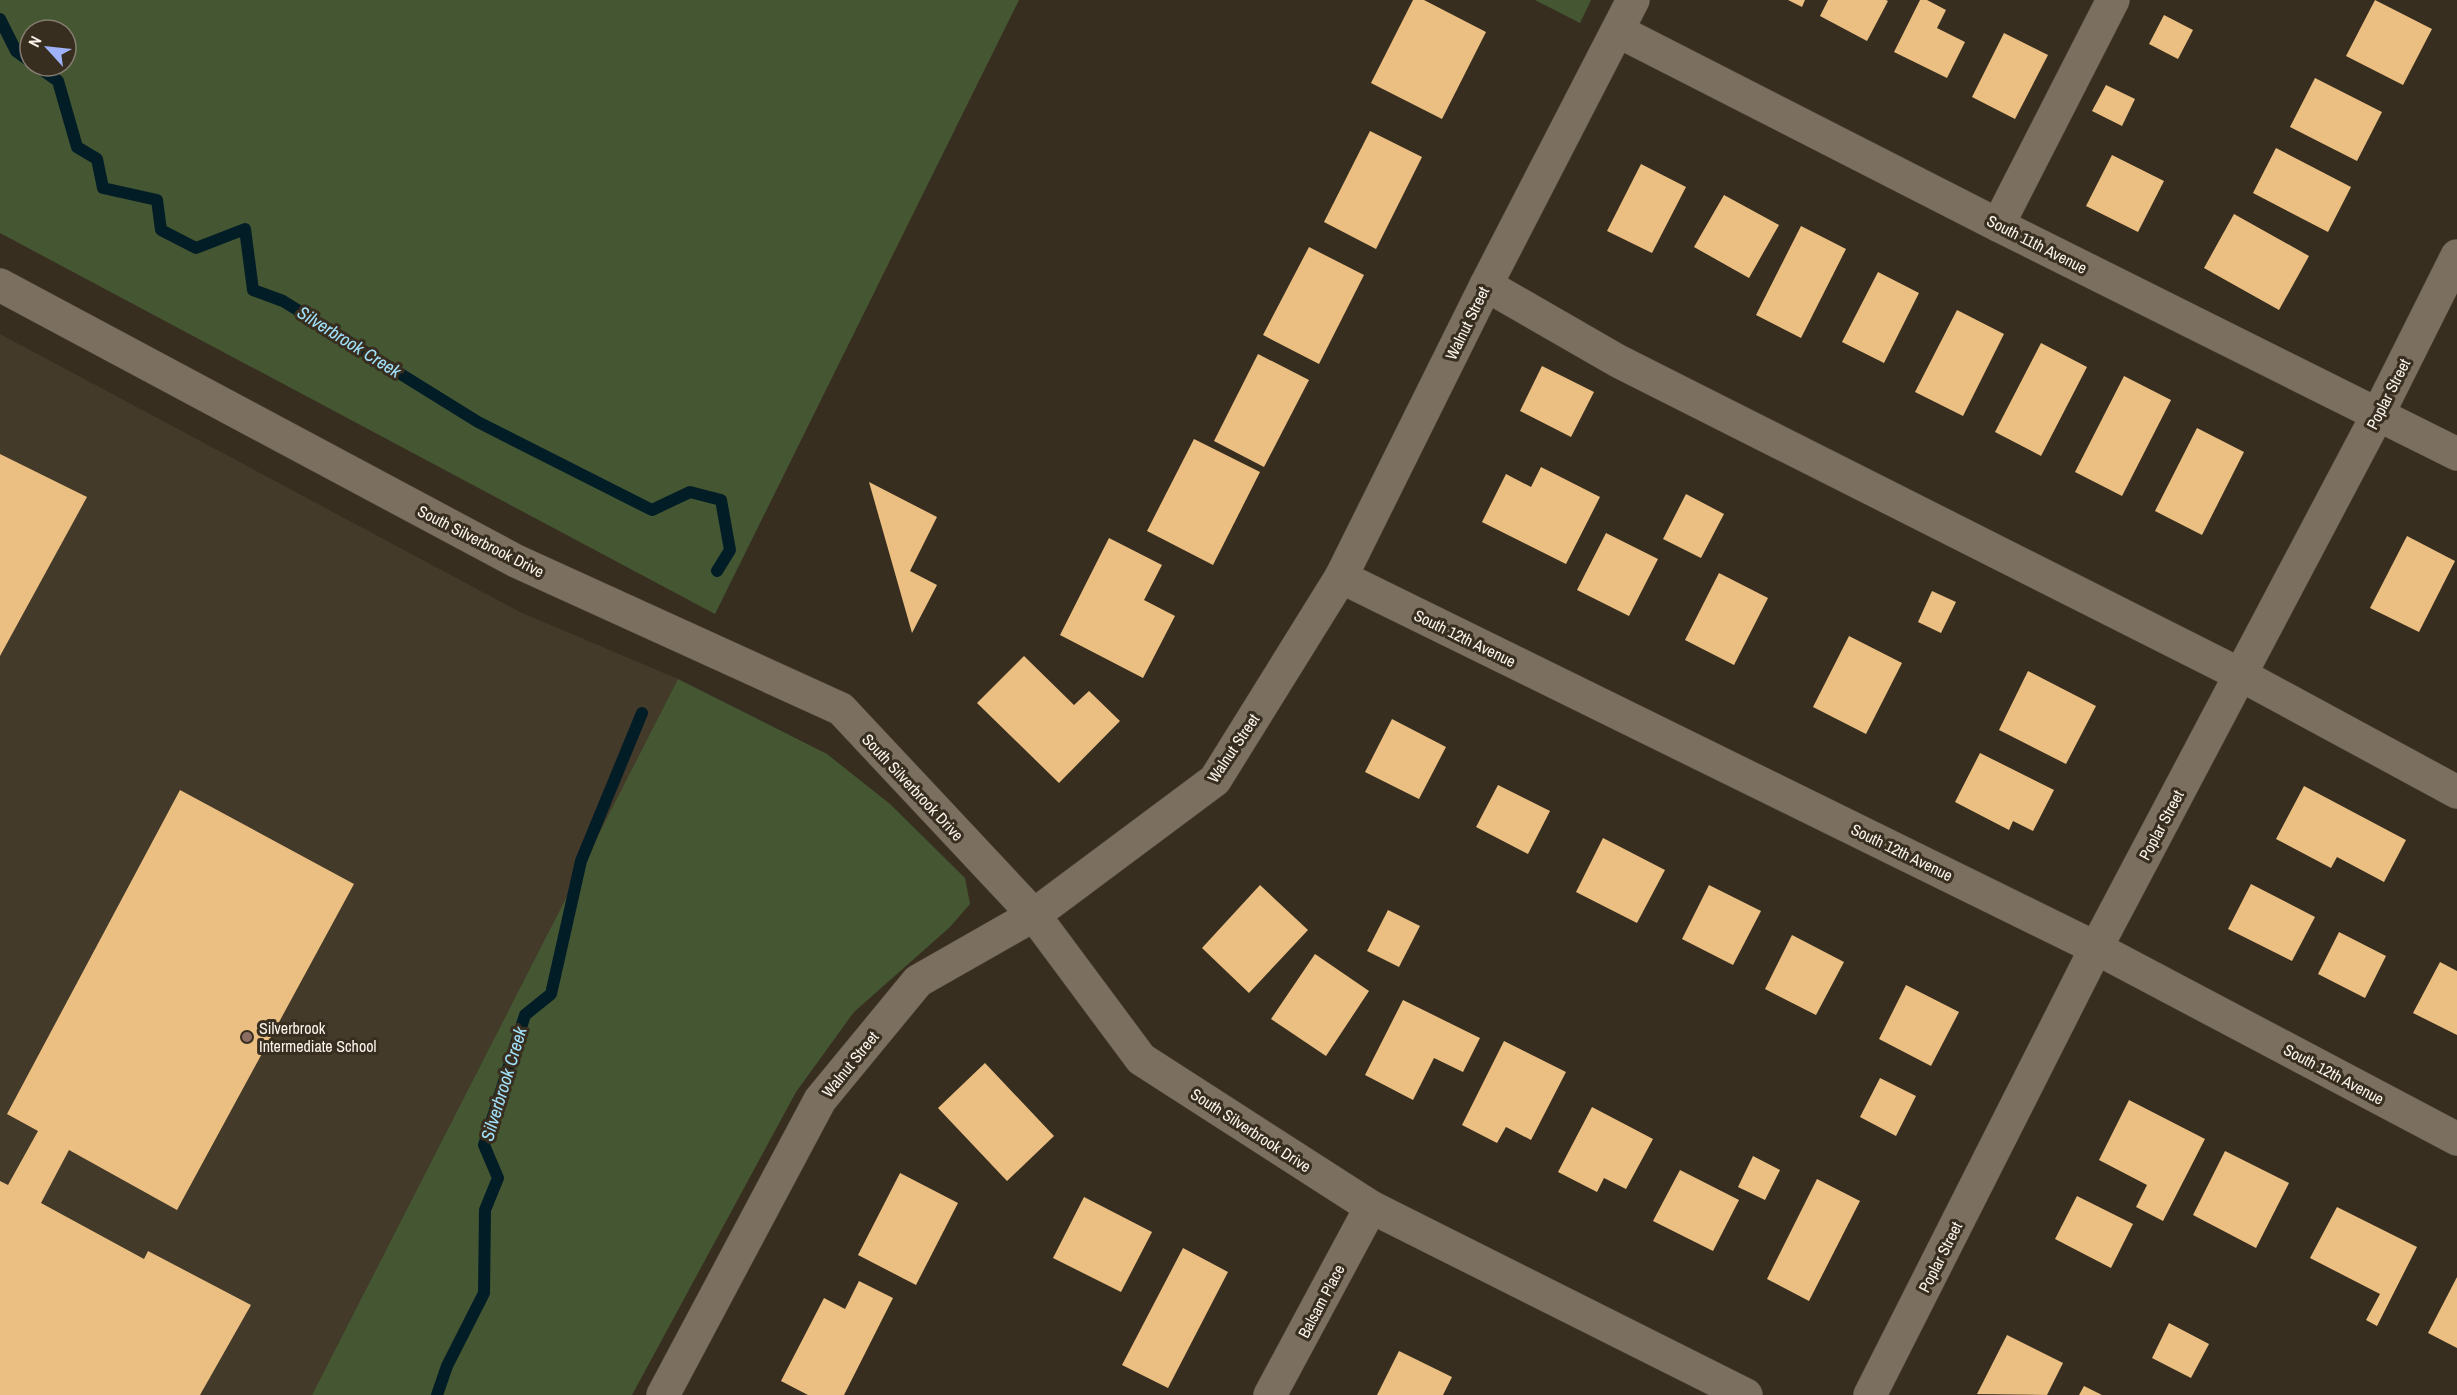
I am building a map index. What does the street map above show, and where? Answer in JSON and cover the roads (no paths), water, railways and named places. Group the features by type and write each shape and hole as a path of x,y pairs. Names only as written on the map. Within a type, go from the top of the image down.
{"street":[{"name":"Walnut Street","path":"663,1395 820,1100 918,981 1034,915 1215,780 1341,577 1486,285 1633,0"},
{"path":"1998,225 2113,0"},
{"name":"South 11th Avenue","path":"1618,31 1998,225 2457,454"},
{"name":"Poplar Street","path":"1870,1395 2096,948 2378,414 2457,256"},
{"name":"South Silverbrook Drive","path":"0,285 516,561 841,709 1034,915 1141,1059 1371,1207 1746,1395"},
{"path":"1486,285 1618,362 2241,675 2457,792"},
{"name":"South 12th Avenue","path":"1341,577 2096,948 2457,1139"},
{"name":"Balsam Place","path":"1270,1395 1371,1207"}],"waterway":[{"name":"Silverbrook Creek","path":"0,19 18,52"},
{"name":"Silverbrook Creek","path":"54,78 58,81 77,147 97,159 103,188 157,200 161,230 196,248 245,229 253,290 283,301 478,422 652,510 690,492 721,500 730,550 717,571"},
{"name":"Silverbrook Creek","path":"437,1395 447,1366 484,1293 485,1210 498,1178 484,1145 525,1015 551,994 581,861 642,713"}],"place":[{"name":"Silverbrook Intermediate School","path":"247,1037"}]}
